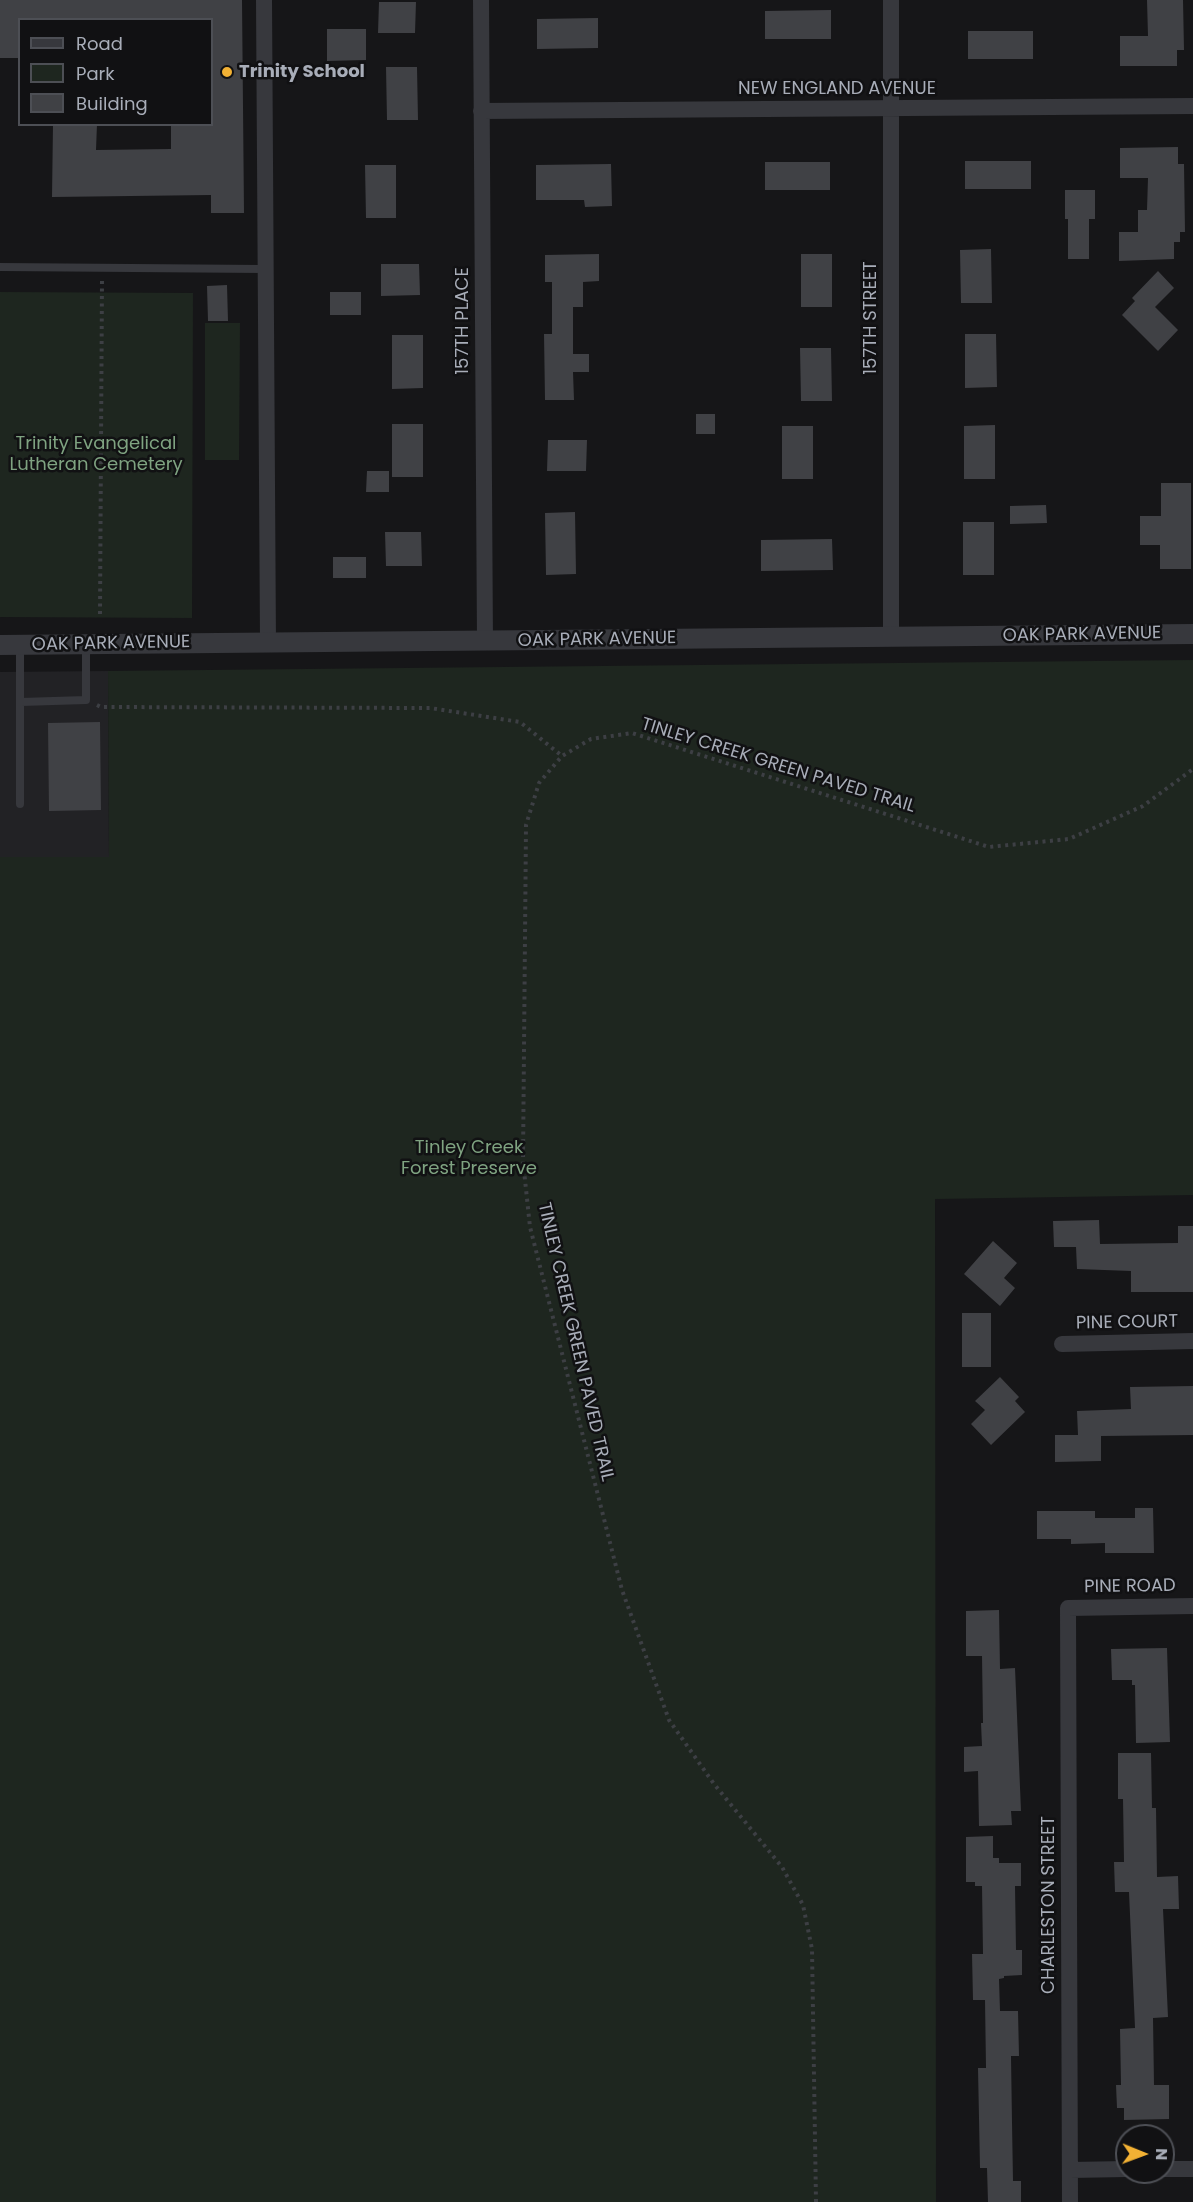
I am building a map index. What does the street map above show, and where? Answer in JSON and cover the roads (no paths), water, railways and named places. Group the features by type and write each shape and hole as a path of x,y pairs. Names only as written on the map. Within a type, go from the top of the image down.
{"street":[{"path":"264,0 267,642"},
{"name":"157TH PLACE","path":"481,0 484,642"},
{"name":"157TH STREET","path":"891,0 891,637"},
{"name":"NEW ENGLAND AVENUE","path":"481,111 1193,106"},
{"name":"OAK PARK AVENUE","path":"10,645 1193,634"},
{"name":"PINE COURT","path":"1062,1344 1193,1341"},
{"name":"PINE ROAD","path":"1068,1608 1193,1605"},
{"name":"CHARLESTON STREET","path":"1068,1608 1070,2202"},
{"path":"1070,2169 1115,2169"},
{"path":"1175,2169 1193,2169"}],"lane":[{"path":"0,267 264,269"},
{"path":"21,702 86,700 86,644"},
{"path":"10,645 21,702 20,804"}],"place":[{"name":"Trinity School","path":"227,72"}],"park label":[{"name":"Trinity Evangelical Lutheran Cemetery","path":"96,454"},
{"name":"Tinley Creek Forest Preserve","path":"469,1158"}]}
